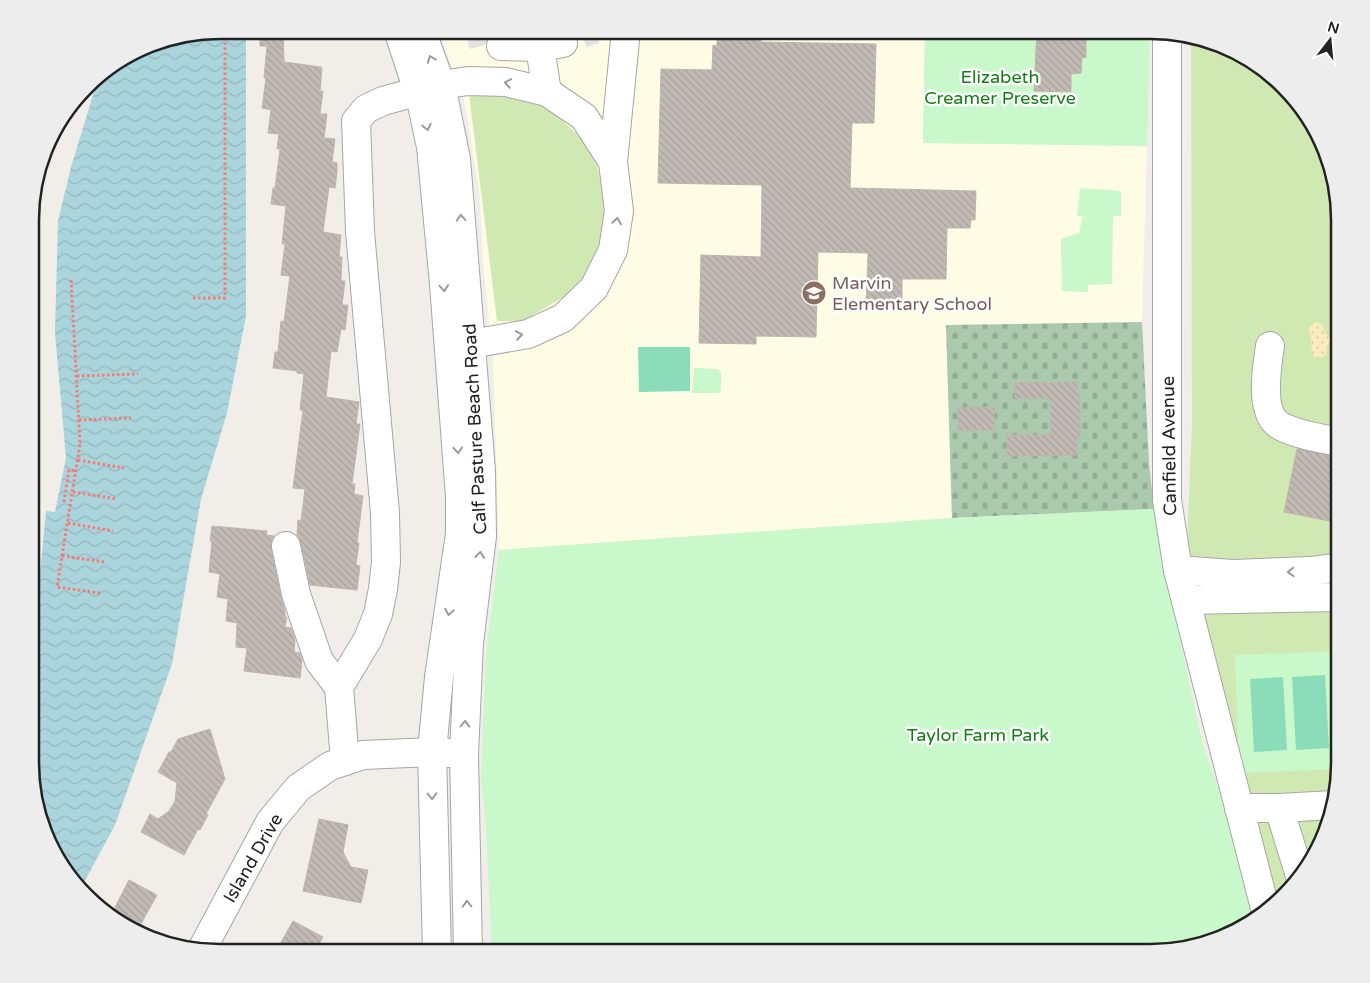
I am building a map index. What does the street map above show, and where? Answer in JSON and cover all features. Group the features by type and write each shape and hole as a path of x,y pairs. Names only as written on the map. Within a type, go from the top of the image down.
{"street":[{"name":"Calf Pasture Beach Road","path":"403,39 429,88 456,159 471,344 482,509 482,536 468,643 464,754 468,944"},
{"name":"Calf Pasture Beach Road","path":"422,39 429,88 431,147 460,497 460,534 439,677 432,752 433,868 437,944"},
{"path":"471,344 528,334 563,318 594,288 613,250 619,211 613,162 625,39"},
{"name":"Canfield Avenue","path":"1167,39 1166,500 1178,570 1264,904"},
{"path":"501,46 552,45 547,92"},
{"path":"339,687 368,638 378,614 386,562 385,512 360,232 356,121 366,109 383,101 429,88 479,80 506,82 547,92 584,117 613,162"},
{"path":"1270,346 1266,377 1268,408 1278,424 1307,435 1331,440"},
{"path":"286,546 296,594 319,661 339,687 345,761"},
{"path":"1186,600 1260,586 1311,571 1331,568"},
{"path":"1178,570 1233,574 1260,586 1331,596"},
{"name":"Island Drive","path":"205,944 270,822 298,788 330,766 363,755 432,752 464,754"},
{"path":"1239,808 1326,805"},
{"path":"1278,808 1298,868"}],"path":[{"path":"193,298 225,298 225,39"},
{"path":"71,280 80,444 57,587 100,593"},
{"path":"76,376 138,374"},
{"path":"79,420 131,418"},
{"path":"78,460 124,468"},
{"path":"64,502 69,470 76,471"},
{"path":"72,492 117,499"},
{"path":"68,523 113,531"},
{"path":"62,556 106,562"}],"shaded area":[{"name":"Marvin Elementary School","path":"442,39 925,39 923,143 1147,146 1142,322 946,325 952,518 499,550 493,361 483,263 480,196 465,104"},
{"path":"467,39 505,39 470,49"},
{"path":"583,39 598,39 599,43 587,47"}],"green space":[{"name":"Elizabeth Creamer Preserve","path":"925,39 1150,39 1147,146 923,143"},
{"path":"1191,44 1208,48 1241,63 1270,84 1286,100 1301,119 1313,140 1322,162 1330,196 1330,787 1322,821 1313,843 1301,864 1271,898 1186,568 1192,424"},
{"path":"469,94 513,96 537,103 557,116 576,133 588,150 597,166 603,188 604,217 599,250 587,272 569,294 522,321 497,321"},
{"path":"1080,188 1121,191 1121,216 1113,216 1112,284 1088,285 1088,292 1062,291 1061,239 1079,233 1083,216 1077,216"},
{"path":"1142,322 1149,463 1154,509 952,518 946,325"},
{"path":"638,347 690,347 690,391 639,392"},
{"path":"694,368 717,369 721,372 721,390 719,393 692,393"},
{"name":"Taylor Farm Park","path":"1154,509 1158,539 1203,746 1261,906 1230,926 1208,935 1162,944 492,944 486,827 481,780 486,655 499,550 952,518"},
{"path":"1331,651 1331,769 1239,773 1235,655"},
{"path":"1325,675 1329,748 1296,750 1292,677"},
{"path":"1283,677 1287,750 1254,752 1250,679"}],"sand":[{"path":"1316,322 1322,325 1325,333 1330,338 1325,356 1319,358 1314,357 1312,352 1308,328"}],"water":[{"path":"246,39 246,316 227,413 201,499 172,664 115,825 84,883 69,864 57,843 48,821 40,787 39,584 46,511 55,512 66,458 55,333 58,221 71,167 93,95 100,84 119,69 140,57 162,48 196,40"}],"building":[{"path":"260,39 283,39 284,62 321,67 320,91 323,91 320,114 327,114 324,138 335,139 332,162 337,163 335,188 329,187 323,232 341,235 339,257 342,257 341,281 345,281 342,305 348,305 345,330 341,329 337,352 331,351 326,397 359,402 356,424 360,424 352,484 355,484 354,494 363,496 357,543 359,543 356,565 360,566 357,590 310,585 301,543 297,535 298,520 301,521 305,489 293,488 303,410 300,410 304,374 297,373 297,371 273,368 275,352 278,352 281,321 284,322 290,276 281,275 285,244 282,244 286,206 271,204 280,149 277,149 279,134 268,133 271,110 262,108 266,78 264,78 267,46 260,46"},
{"path":"717,39 761,39 761,42 876,44 874,123 852,123 850,188 976,191 975,220 971,220 970,228 947,228 946,279 902,279 902,301 894,301 894,306 866,305 868,253 818,252 816,337 756,336 756,344 699,343 701,255 761,257 762,185 658,183 661,69 712,70 713,45 717,46"},
{"path":"1037,39 1086,40 1086,58 1082,57 1081,73 1071,74 1071,92 1034,91"},
{"path":"1077,382 1080,436 1077,436 1077,455 1007,456 1007,435 1051,435 1050,398 1015,398 1015,383"},
{"path":"994,407 994,430 958,430 958,408"},
{"path":"1297,449 1331,455 1331,521 1284,512"},
{"path":"212,526 267,531 266,535 274,536 271,542 271,549 285,617 287,617 285,627 291,628 295,640 294,652 300,653 302,660 300,678 244,671 247,648 236,647 237,623 226,621 228,599 217,597 220,574 209,572"},
{"path":"210,729 225,779 206,814 208,815 200,830 198,829 184,855 141,832 150,814 158,819 169,811 175,801 177,783 158,772 169,752 171,752 178,739"},
{"path":"319,819 348,825 343,852 351,867 368,870 361,903 303,891"},
{"path":"129,880 157,895 140,926 114,910"},
{"path":"293,921 323,937 319,944 280,944"}],"place":[{"name":"Marvin Elementary School","path":"814,293"}]}
